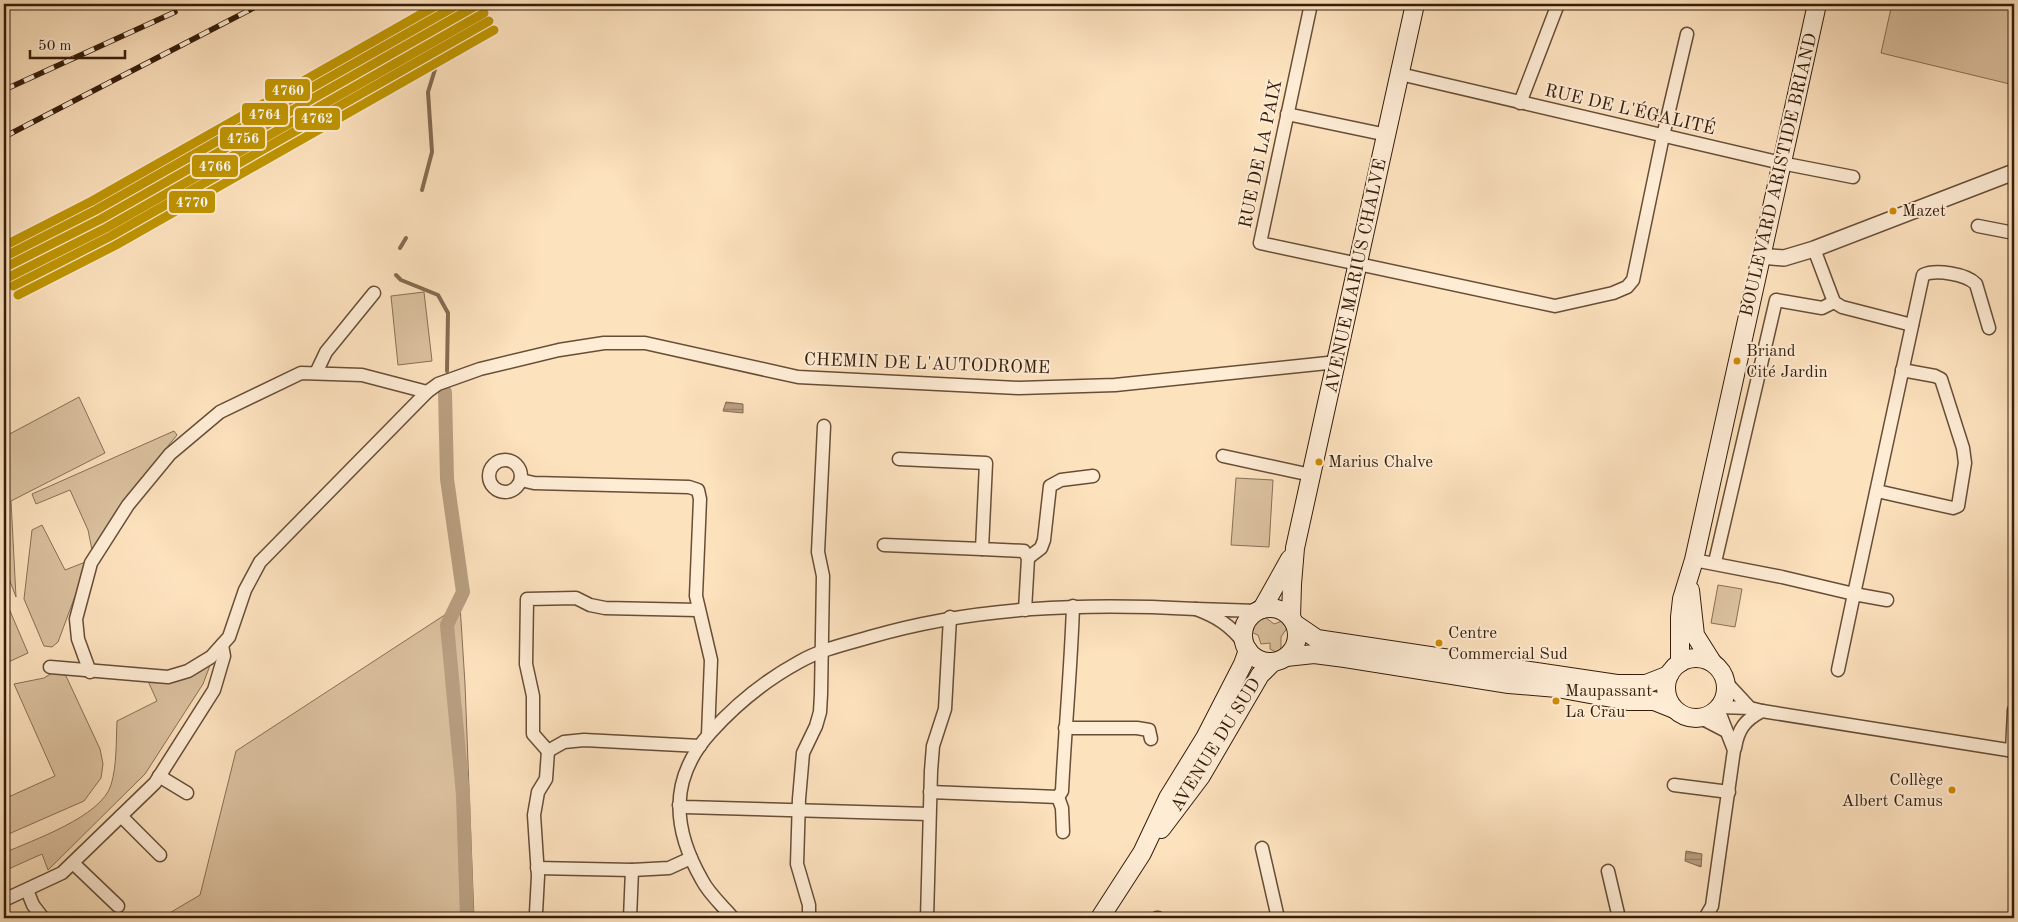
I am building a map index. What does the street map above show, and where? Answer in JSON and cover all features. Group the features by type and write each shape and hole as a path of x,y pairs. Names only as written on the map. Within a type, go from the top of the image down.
{"main road":[{"name":"AVENUE MARIUS CHALVE","path":"1293,621 1295,548 1415,4"},
{"name":"BOULEVARD ARISTIDE BRIAND","path":"1674,669 1682,599 1694,560 1817,4"},
{"name":"AVENUE MARIUS CHALVE","path":"1260,610 1295,548"},
{"name":"BOULEVARD ARISTIDE BRIAND","path":"1689,580 1695,635 1712,662"},
{"path":"1278,609 1293,621 1317,639 1617,684 1646,684 1696,658 1712,662 1718,668 1726,682 1725,698 1719,708 1712,714 1701,718 1688,718 1654,701 1628,701 1558,688 1509,684 1314,654 1280,660 1258,660 1246,647 1245,625 1260,610 1278,609"},
{"path":"1280,660 1295,646 1297,639 1293,621"},
{"name":"AVENUE DU SUD","path":"1142,853 1168,798 1205,738 1243,664 1246,647"},
{"name":"AVENUE DU SUD","path":"1100,918 1142,853 1201,776 1260,675 1280,660"},
{"path":"1674,669 1667,697 1674,710"}],"street":[{"name":"RUE DE LA PAIX","path":"1311,4 1260,243 1358,264"},
{"path":"1520,103 1558,4"},
{"path":"1358,264 1555,306 1628,288 1633,280 1663,136 1687,34"},
{"name":"RUE DE L'ÉGALITÉ","path":"1400,74 1781,163 1853,177"},
{"path":"1287,114 1387,135"},
{"path":"1760,256 1784,258 1814,249 2014,172"},
{"path":"1978,226 2014,233"},
{"path":"1814,249 1834,302 1842,307 1912,325"},
{"path":"1838,670 1923,275 1932,271 1971,279 1976,284 1989,328"},
{"path":"316,373 326,352 374,293"},
{"path":"1714,562 1776,300 1822,308 1834,302"},
{"name":"CHEMIN DE L'AUTODROME","path":"222,645 229,637 245,590 260,562 427,392 438,384 480,369 559,350 604,343 645,344 798,376 1019,388 1115,385 1337,362"},
{"path":"1877,491 1953,508 1958,506 1965,463 1963,448 1941,379 1936,376 1902,370"},
{"path":"90,672 78,639 76,619 91,563 128,505 170,454 220,412 301,373 362,375 427,392"},
{"path":"809,918 810,905 797,864 798,810 803,752 820,712 823,576 818,552 824,426"},
{"path":"1223,456 1311,475"},
{"path":"899,459 986,463 982,549"},
{"path":"1028,558 1040,548 1044,540 1050,486 1061,480 1093,476"},
{"path":"521,480 544,483 689,487 698,490 700,499 696,596 711,660 708,735"},
{"path":"884,545 1024,551 1028,558 1025,610"},
{"path":"1694,560 1714,562 1887,600"},
{"path":"536,913 537,868 534,816 538,792 546,779 548,751 533,734 533,696 526,664 527,599 576,598 605,608 698,610"},
{"path":"733,918 702,882 686,849 679,805 681,782 692,756 708,735 759,686 822,651 900,628 950,617 1073,606 1260,610"},
{"path":"1058,797 1062,791 1066,696 1071,672 1073,606"},
{"path":"1196,609 1220,618 1233,629 1246,647"},
{"path":"927,918 929,814 933,746 945,709 950,617"},
{"path":"50,667 168,678 188,671 211,657 222,645"},
{"path":"4,900 62,873 159,776 214,690 224,656 222,645"},
{"path":"1726,682 1756,710"},
{"path":"1734,750 1719,708 1756,710 2013,751 2014,710"},
{"path":"1706,918 1712,906 1737,735 1742,725 1756,710"},
{"path":"1701,718 1726,730"},
{"path":"1065,728 1137,728 1149,730 1151,739"},
{"path":"548,751 564,742 584,740 700,746"},
{"path":"159,776 188,793"},
{"path":"1674,785 1729,792"},
{"path":"930,792 1058,797"},
{"path":"1058,797 1062,808 1062,832"},
{"path":"679,805 685,807 929,814"},
{"path":"121,816 160,855"},
{"path":"1262,848 1278,918"},
{"path":"537,868 632,870 669,868 691,858"},
{"path":"73,863 118,906"},
{"path":"630,918 632,870"},
{"path":"1608,871 1619,918"},
{"path":"27,890 33,905 44,918"}],"shaded area":[{"path":"1892,4 2014,4 2014,85 1881,53"},
{"path":"424,292 432,361 398,365 391,296"},
{"path":"79,397 105,453 11,501 16,597 4,566 4,437"},
{"path":"726,402 743,404 743,413 723,411"},
{"path":"174,431 177,435 135,486 92,550 88,530 70,490 36,504 32,494"},
{"path":"1236,478 1273,480 1269,547 1231,545"},
{"path":"42,525 65,570 88,561 58,642 52,647 44,646 24,599 32,530"},
{"path":"1718,585 1742,589 1735,627 1711,623"},
{"path":"4,597 28,653 4,664"},
{"path":"460,605 474,918 161,918 200,895 236,751"},
{"path":"1265,617 1274,624 1282,621 1287,628 1281,637 1281,649 1276,652 1270,649 1270,643 1261,644 1258,635 1251,632 1257,621"},
{"path":"212,660 203,684 145,774 48,870 42,854 4,871 4,853 65,826 94,807 105,797 111,785 114,770 117,721 157,701 148,681"},
{"path":"52,673 60,673 66,676 100,749 103,764 101,778 84,801 4,836 4,799 55,776 14,684 44,678"},
{"path":"1686,851 1702,854 1701,867 1685,861"}],"waterway":[{"path":"422,190 432,152 428,92 442,47"},
{"path":"400,248 406,238"},
{"path":"396,275 401,280 438,295 448,313 447,371"},
{"path":"445,392 447,479 463,592 447,625 463,795 467,918"}],"railway":[{"path":"4,137 261,4"},
{"path":"4,90 175,12"},
{"path":"375,63 485,13"},
{"path":"4,264 67,236"}],"transit line":[{"name":"4760","path":"4,246 92,201 439,4"},
{"name":"4764","path":"4,257 96,210 459,4"},
{"name":"4756","path":"4,268 101,219 479,4"},
{"name":"4766","path":"9,277 106,228 484,13"},
{"name":"4762","path":"13,286 111,236 489,21"},
{"name":"4770","path":"18,295 116,245 494,30"}],"place":[{"name":"Mazet","path":"1893,211"},
{"name":"Briand Cité Jardin","path":"1737,361"},
{"name":"Marius Chalve","path":"1319,462"},
{"name":"Centre Commercial Sud","path":"1439,643"},
{"name":"Maupassant La Crau","path":"1556,701"},
{"name":"Collège Albert Camus","path":"1952,790"}]}
